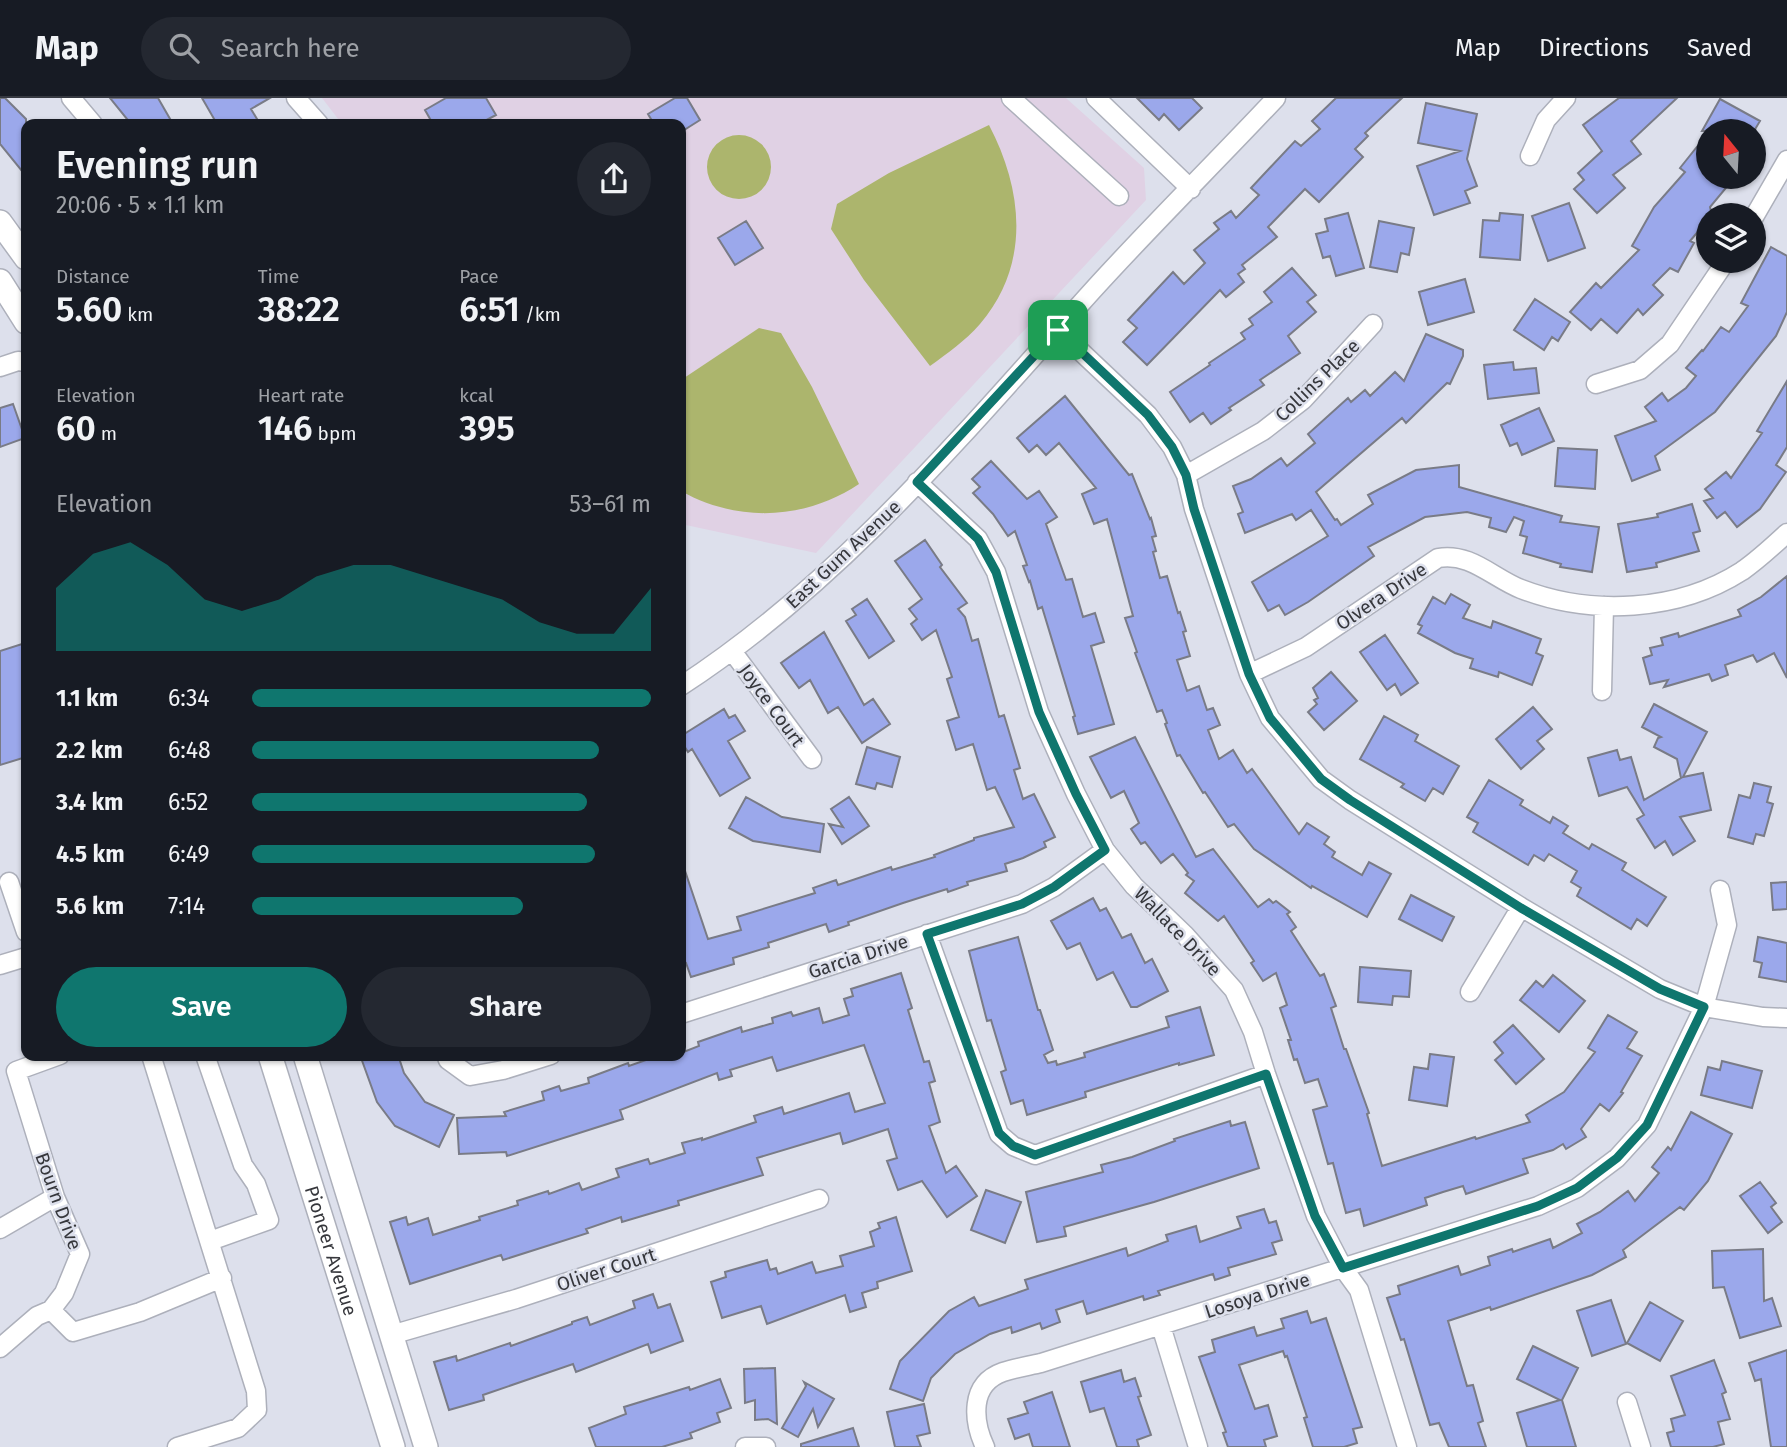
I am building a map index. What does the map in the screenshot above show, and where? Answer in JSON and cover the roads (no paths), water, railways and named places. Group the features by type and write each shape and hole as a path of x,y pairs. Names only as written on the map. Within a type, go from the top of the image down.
{"main road":[{"path":"0,222 21,251"},
{"path":"0,281 21,314"},
{"name":"Pioneer Avenue","path":"272,1061 393,1447"},
{"name":"Pioneer Avenue","path":"307,1061 426,1447"}],"street":[{"path":"71,98 89,119"},
{"path":"296,98 315,119"},
{"path":"1011,98 1119,196"},
{"path":"1096,98 1191,188"},
{"name":"East Gum Avenue","path":"686,683 792,604 831,568 917,482 1095,288 1276,98"},
{"path":"1530,156 1546,120 1566,98"},
{"path":"1762,203 1787,160"},
{"path":"1596,384 1640,370 1670,344 1718,273"},
{"name":"Collins Place","path":"1186,475 1263,431 1303,400 1373,324"},
{"path":"1058,330 1148,415 1172,447 1186,475 1194,509 1249,674 1270,718 1321,779 1521,908 1660,989 1704,1007 1763,1017 1787,1018"},
{"path":"0,367 21,361"},
{"name":"Wallace Drive","path":"917,482 978,539 996,572 1039,712 1105,850 1134,886 1210,960 1234,990 1253,1032 1315,1216 1343,1268 1359,1290 1407,1447"},
{"name":"Olvera Drive","path":"1249,674 1306,647 1438,558 1462,558 1519,588 1559,600 1604,606 1635,605 1675,600 1713,586 1742,570 1787,533"},
{"path":"1602,691 1604,606"},
{"name":"Joyce Court","path":"732,651 812,759"},
{"name":"Garcia Drive","path":"686,1012 1022,904 1054,887 1105,850"},
{"path":"9,882 21,917"},
{"name":"Losoya Drive","path":"985,1447 976,1428 976,1408 982,1386 1000,1373 1161,1326 1538,1206 1577,1188 1617,1158 1647,1125 1704,1007 1727,925 1720,890"},
{"path":"1470,992 1521,908"},
{"path":"927,934 999,1133 1013,1146 1035,1155 1266,1074"},
{"path":"0,965 21,959"},
{"name":"Bourn Drive","path":"42,1061 16,1070 55,1198 80,1254 64,1293 51,1310"},
{"path":"153,1061 257,1391 257,1410 238,1428 177,1447"},
{"path":"207,1061 243,1166 256,1184 269,1220 210,1241"},
{"path":"451,1061 470,1076 532,1061"},
{"path":"0,1229 55,1198"},
{"name":"Oliver Court","path":"391,1335 516,1299 819,1199"},
{"path":"0,1348 37,1316 51,1310 73,1332 140,1312 222,1278"},
{"path":"1161,1326 1198,1447"},
{"path":"1627,1402 1641,1447"},
{"path":"745,1447 766,1447"}]}
